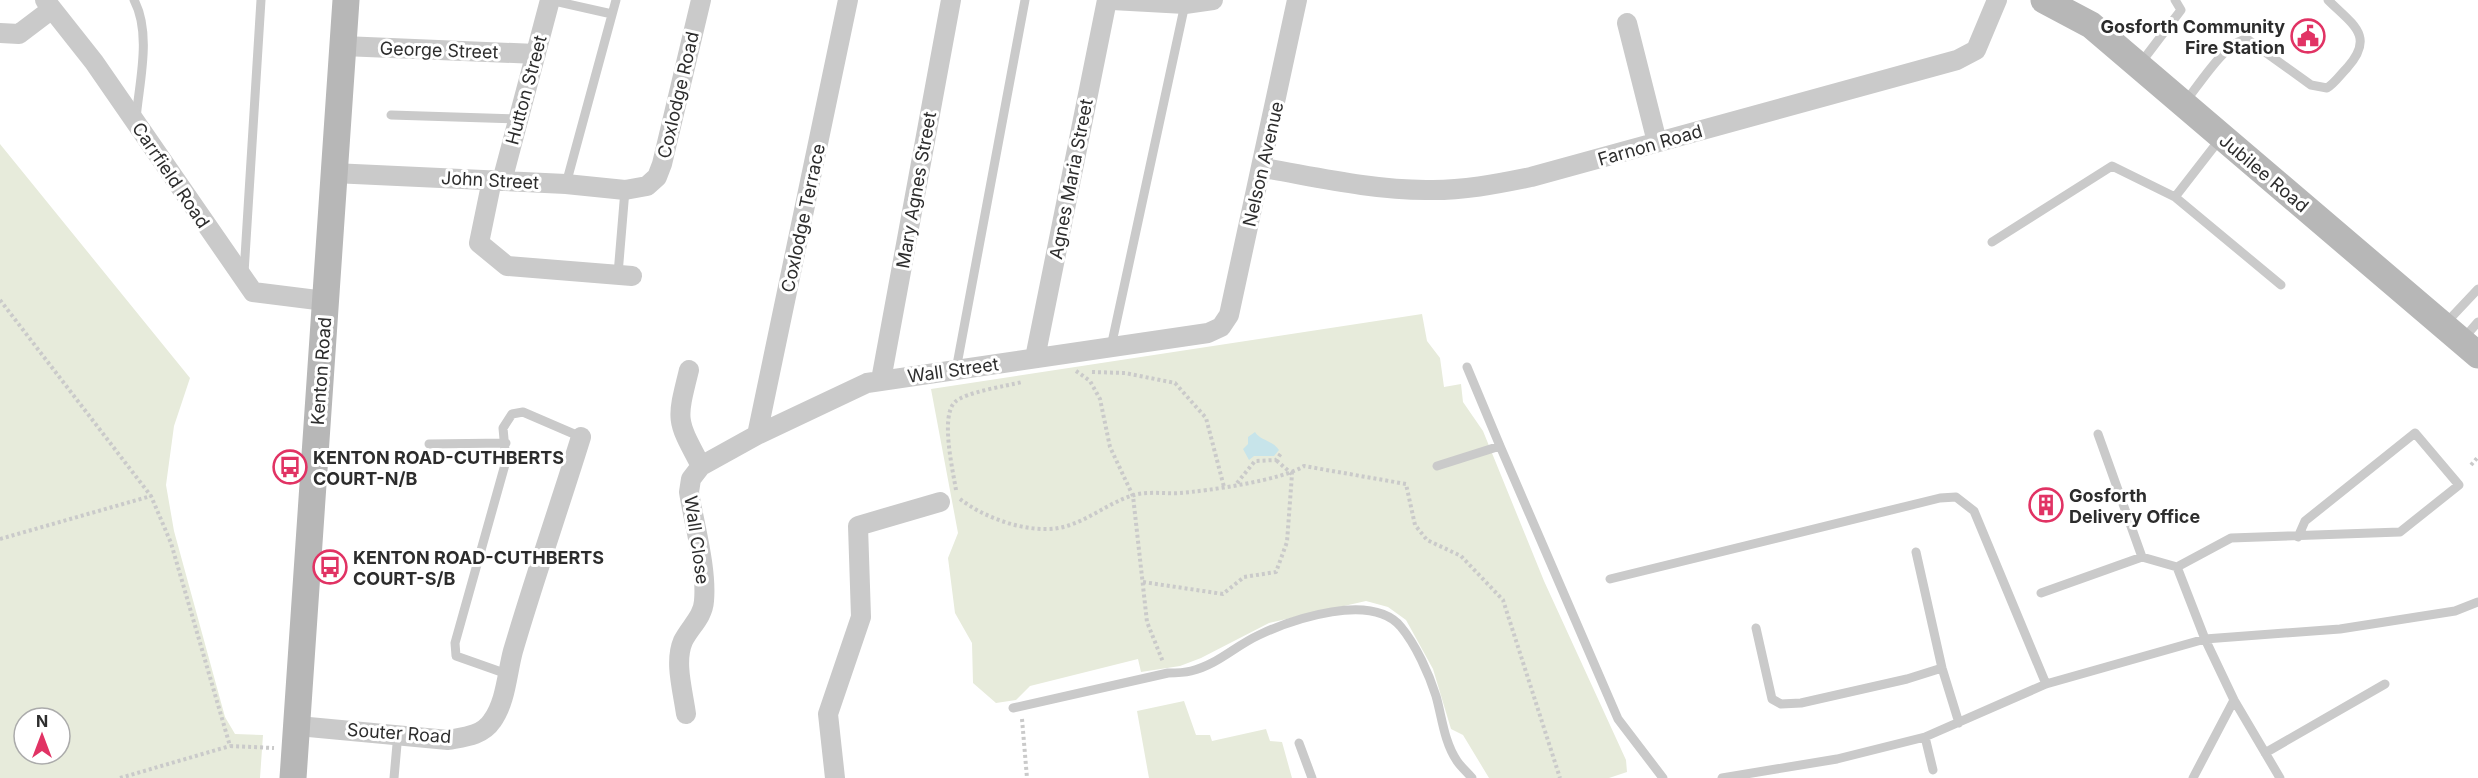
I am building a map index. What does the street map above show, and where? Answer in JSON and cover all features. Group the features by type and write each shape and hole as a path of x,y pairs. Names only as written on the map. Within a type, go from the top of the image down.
{"street":[{"name":"Kenton Road","path":"293,778 346,0"},
{"name":"Hutton Street","path":"550,0 479,243 507,266 625,275"},
{"name":"Coxlodge Road","path":"647,186 657,177 662,164 701,0"},
{"name":"Coxlodge Terrace","path":"757,435 848,0"},
{"name":"Mary Agnes Street","path":"881,380 951,0"},
{"name":"Agnes Maria Street","path":"1035,358 1107,0"},
{"path":"1112,0 1185,4 1214,0"},
{"name":"Nelson Avenue","path":"1221,327 1229,315 1298,0"},
{"name":"Farnon Road","path":"1263,168 1363,185 1426,190 1484,186 1531,177 1957,60 1976,50 1998,0"},
{"name":"Jubilee Road","path":"2044,0 2091,25 2222,137 2465,336"},
{"name":"Carrfield Road","path":"49,4 94,62 253,292 325,300"},
{"path":"0,33 19,34 49,4"},
{"path":"1627,23 1657,142"},
{"name":"George Street","path":"343,46 536,54"},
{"name":"John Street","path":"333,173 566,184 625,190 647,186"},
{"name":"Wall Street","path":"701,466 757,435 857,386 881,380 1208,333 1221,327"},
{"path":"689,370 679,410 680,426 701,466"},
{"path":"507,674 581,437"},
{"name":"Wall Close","path":"686,714 679,660 683,641 700,615 704,603 704,586 688,492 692,479 701,466"},
{"path":"835,778 828,714 861,617 858,526 940,502"},
{"name":"Souter Road","path":"296,738 398,733 448,740 467,737 485,730 494,719 507,674"}],"lane":[{"path":"134,0 139,9 142,44 135,122"},
{"path":"244,281 261,0"},
{"path":"550,0 612,14"},
{"path":"566,184 616,0"},
{"path":"956,370 1025,0"},
{"path":"2138,66 2181,10 2175,0"},
{"path":"2184,104 2229,48 2240,40 2253,41 2318,88 2327,88 2359,55 2361,46 2354,26 2328,0"},
{"path":"1111,347 1185,4"},
{"path":"391,115 517,119"},
{"path":"2175,197 2222,137"},
{"path":"1992,242 2112,166 2175,197 2281,285"},
{"path":"625,190 625,275"},
{"path":"2465,336 2478,289"},
{"path":"1467,367 1618,719 1663,778"},
{"path":"507,674 456,656 454,643 506,461 503,428 512,414 523,412 581,437"},
{"path":"2041,593 2142,557 2177,567 2231,538 2298,537 2400,532 2458,486 2415,433 2305,521 2298,537"},
{"path":"2098,434 2142,557"},
{"path":"429,444 506,444"},
{"path":"1437,466 1500,446"},
{"path":"1610,579 1940,498 1956,497 1974,511 2046,684"},
{"path":"1916,552 1942,668 1959,723"},
{"path":"2177,567 2205,639 2234,700 2280,778"},
{"path":"1722,778 1837,759 1925,737 2046,684 2205,639 2340,629 2455,611 2478,602"},
{"path":"1017,707 1168,673 1191,671 1215,662 1257,636 1290,622 1350,610 1382,613 1401,626 1422,663 1436,695 1448,742 1456,760 1472,778"},
{"path":"1756,628 1772,699 1780,704 1801,703 1942,668"},
{"path":"2265,753 2385,684"},
{"path":"2193,778 2234,700"},
{"path":"394,778 398,733"},
{"path":"1925,737 1933,770"},
{"path":"1299,743 1312,778"}],"path":[{"path":"0,300 151,496 171,543 230,746"},
{"path":"1064,374 1075,371 1125,373 1175,383 1206,418 1224,487"},
{"path":"1075,371 1090,381 1100,399 1110,447 1133,496 1148,622 1168,673"},
{"path":"1030,381 962,398 952,405 949,415 950,454 958,497 973,509 1005,522 1045,529 1073,525 1133,496 1224,487 1292,474 1304,466 1406,484 1415,525 1427,540 1461,556 1503,600 1560,778"},
{"path":"1276,460 1282,452"},
{"path":"2470,465 2478,457"},
{"path":"1237,483 1255,461 1276,460 1292,474"},
{"path":"1143,582 1223,594 1244,578 1276,572 1287,542 1292,474"},
{"path":"0,540 151,496"},
{"path":"1017,707 1027,778"},
{"path":"120,778 230,746 296,738"}],"green space":[{"path":"0,144 190,378 174,426 166,485 174,531 225,717 235,734 263,735 260,778 0,778"},
{"path":"1422,314 1427,341 1440,358 1444,387 1461,384 1463,402 1483,431 1544,581 1626,760 1627,772 1609,778 1489,778 1463,735 1451,729 1433,669 1406,620 1388,607 1366,601 1269,623 1201,658 1180,666 1141,672 1138,659 1030,686 1016,700 996,703 973,683 972,643 955,613 948,558 958,533 931,389"},
{"path":"1184,701 1196,735 1210,735 1212,741 1266,729 1270,741 1282,742 1292,778 1149,778 1137,711"}],"water":[{"path":"1255,432 1279,450 1274,456 1254,456 1249,460 1243,449 1248,444 1248,437"}],"place":[{"name":"Gosforth Community Fire Station","path":"2308,36"},
{"name":"KENTON ROAD-CUTHBERTS COURT-N/B","path":"290,467"},
{"name":"Gosforth Delivery Office","path":"2046,505"},
{"name":"KENTON ROAD-CUTHBERTS COURT-S/B","path":"330,567"}]}
